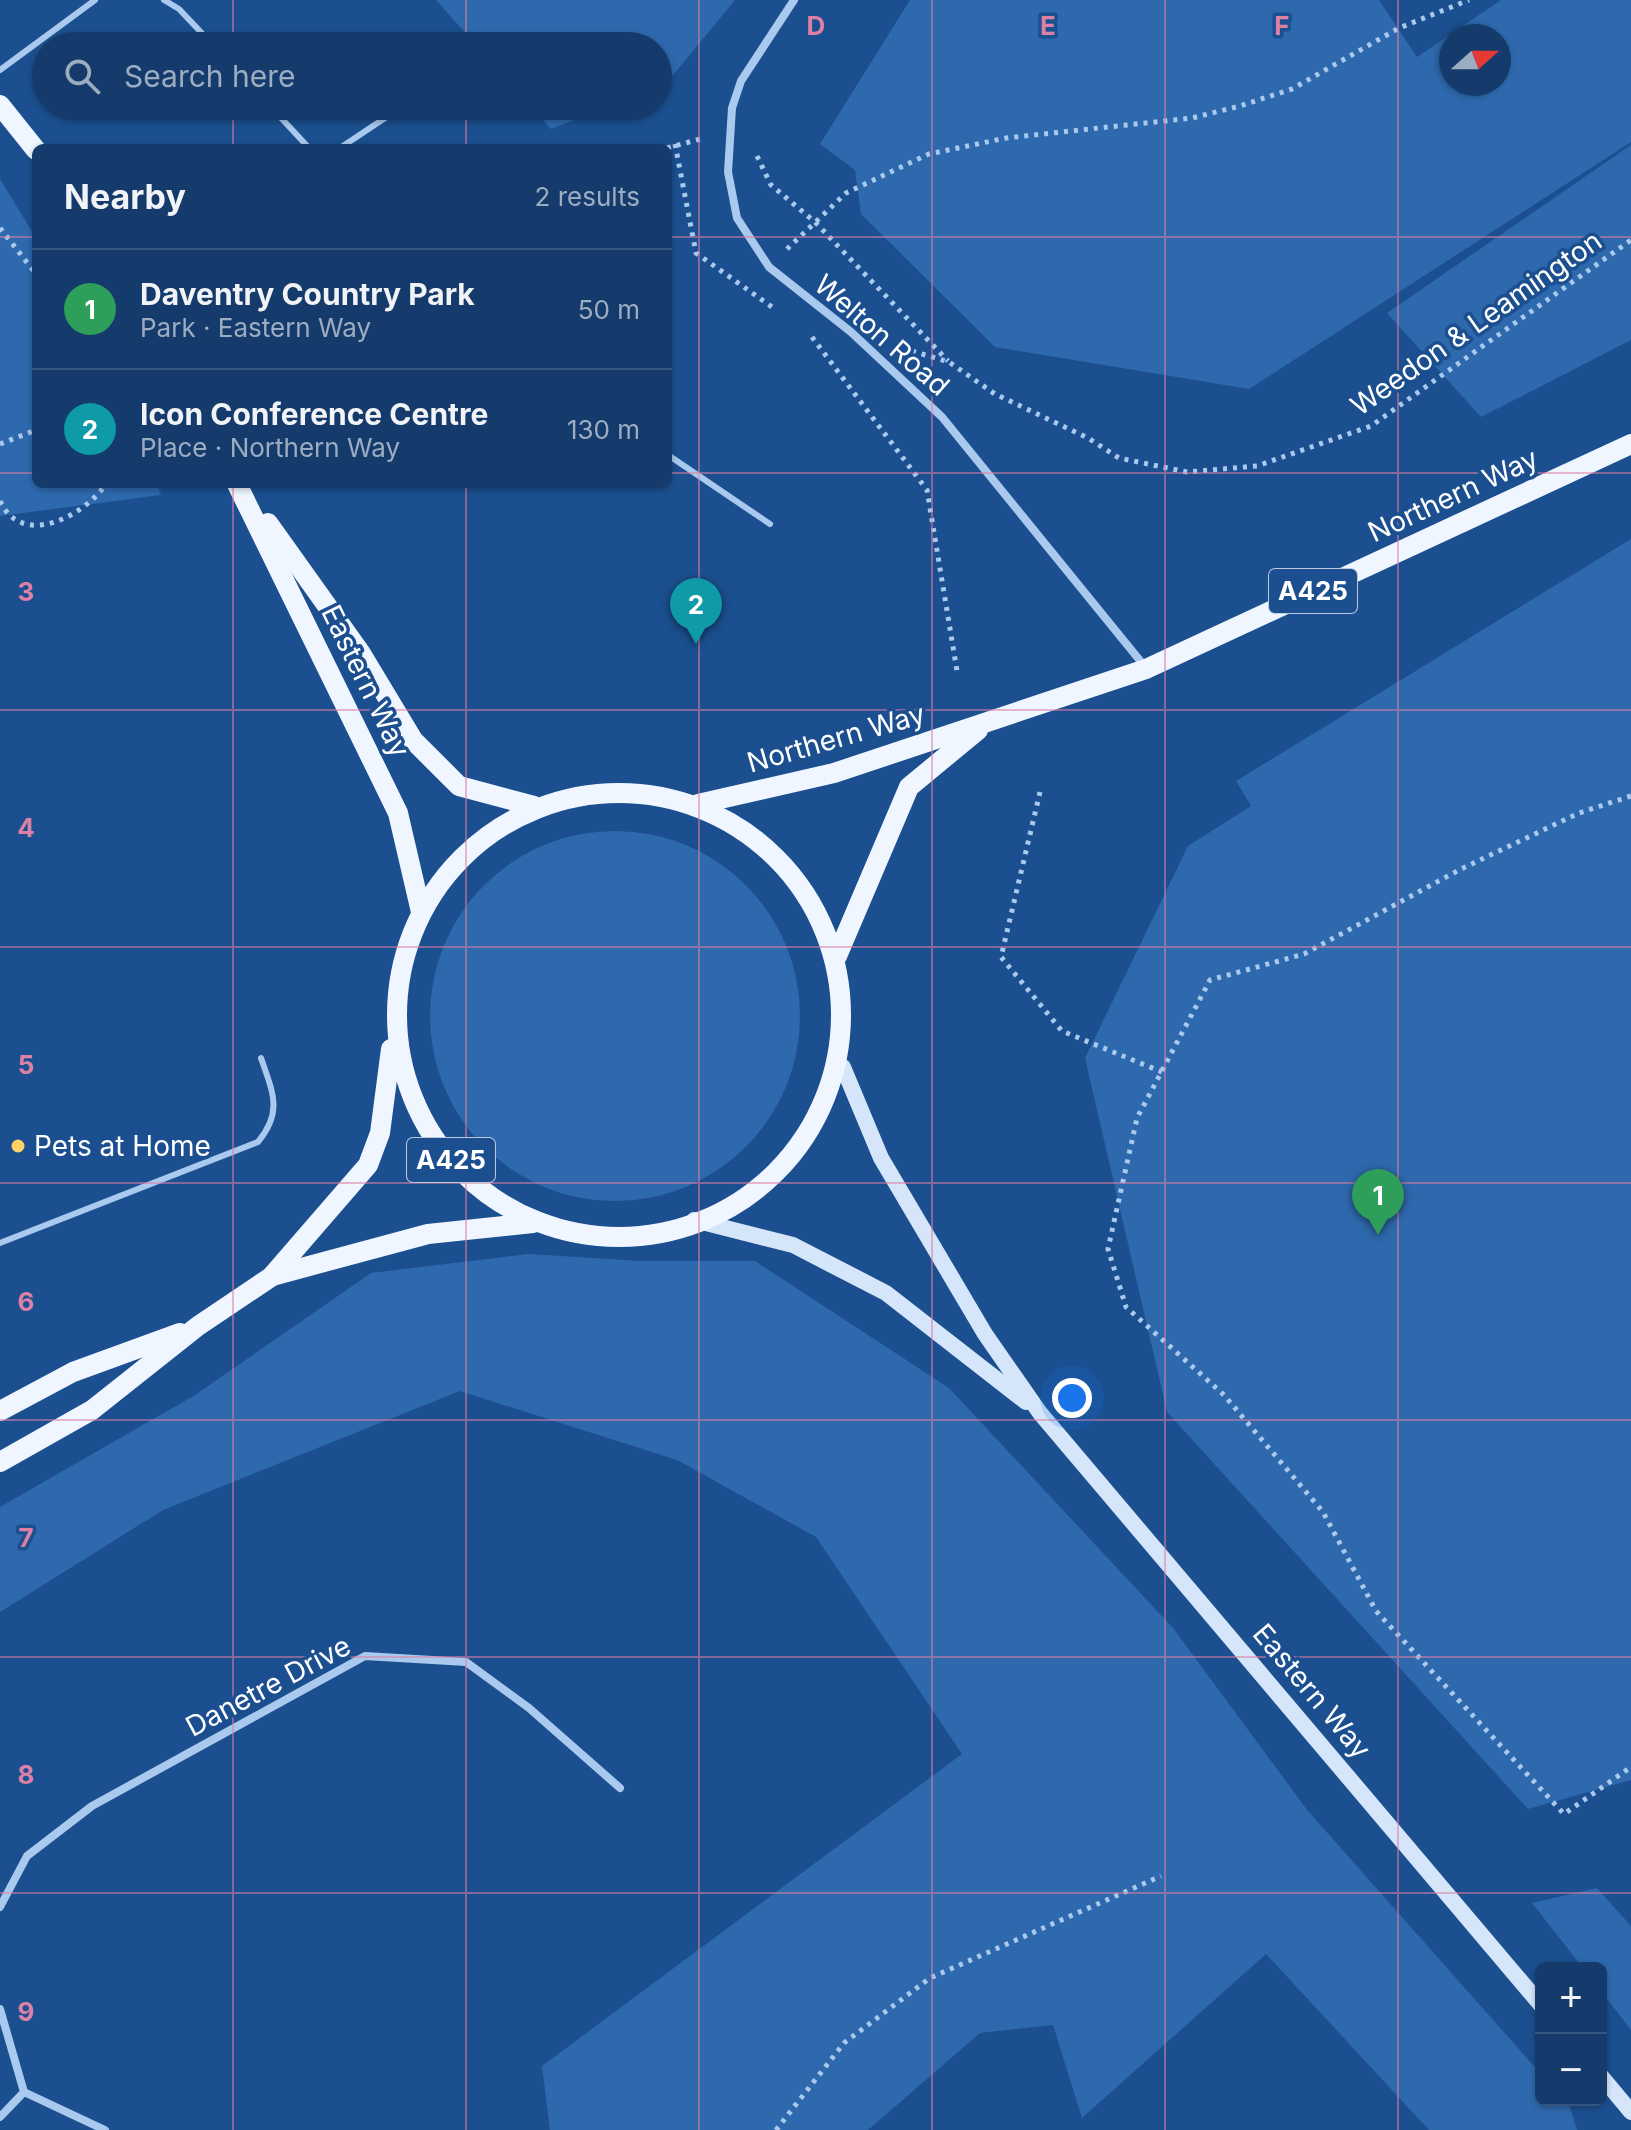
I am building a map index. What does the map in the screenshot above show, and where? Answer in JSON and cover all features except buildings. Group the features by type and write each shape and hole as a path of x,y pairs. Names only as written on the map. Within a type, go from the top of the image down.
{"main road":[{"path":"0,105 32,145"},
{"name":"Northern Way","path":"698,804 834,773 1146,669 1631,444"},
{"name":"Eastern Way","path":"241,488 398,813 421,912"},
{"name":"Eastern Way","path":"242,488 360,652 413,740 459,786 534,806"},
{"name":"Northern Way","path":"837,956 909,787 988,723"},
{"name":"A425","path":"271,1277 428,1234 533,1223 630,1238 694,1220 759,1188 822,1114 843,1067 846,1006 837,956 788,866 762,842 698,804 613,796 534,806"},
{"path":"421,912 445,879 475,848 534,806"},
{"name":"A425","path":"0,1462 92,1410 198,1326 271,1277 368,1165 380,1133 392,1045 392,1001 421,912"},
{"name":"A425","path":"392,1045 422,1124 461,1171 533,1223"},
{"name":"Eastern Way","path":"843,1067 881,1158 985,1334 1040,1413 1535,1998"},
{"name":"Eastern Way","path":"694,1220 793,1245 886,1293 1040,1413"},
{"name":"A425","path":"0,1411 73,1372 198,1326"},
{"path":"1607,2083 1631,2112"}],"street":[{"name":"Welton Road","path":"794,0 741,81 732,108 728,172 737,218 769,267 851,332 942,417 1146,669"},
{"name":"Danetre Drive","path":"0,1907 27,1856 92,1806 365,1656 466,1662 529,1708 620,1788"},
{"path":"0,2009 24,2092 105,2130"},
{"path":"0,2117 24,2092"}],"lane":[{"path":"52,32 95,0"},
{"path":"164,0 179,9 201,32"},
{"path":"0,70 32,46"},
{"path":"283,120 305,144"},
{"path":"346,144 382,120"},
{"path":"672,458 770,524"},
{"path":"0,1243 258,1142 273,1124 274,1096 261,1058"}],"path":[{"path":"769,267 846,193 929,154 1006,138 1192,118 1240,106 1292,89 1399,28 1469,0"},
{"path":"672,146 730,132"},
{"path":"752,142 771,185 815,222 949,362"},
{"path":"675,144 696,253 784,315"},
{"path":"0,228 32,269"},
{"name":"Weedon & Leamington","path":"907,349 949,362 995,394 1088,438 1119,458 1187,472 1257,466 1371,426 1631,240"},
{"path":"809,333 927,490 957,671"},
{"path":"0,445 32,432"},
{"path":"0,501 12,519 30,525 49,524 75,514 102,488"},
{"path":"1040,792 1001,957 1062,1031 1162,1072"},
{"path":"1631,796 1579,813 1461,869 1304,954 1210,980 1137,1118 1108,1249 1126,1307 1224,1395 1323,1512 1376,1611 1564,1814 1631,1767"},
{"path":"776,2130 844,2043 930,1978 1161,1876"}],"shaded area":[{"path":"436,0 735,0 672,76 672,32 465,32"},
{"path":"910,0 1379,0 1417,57 1439,42 1439,96 1511,96 1511,24 1466,24 1501,0 1631,0 1631,142 1249,389 995,347 861,214 855,170 820,144"},
{"path":"543,120 574,120 551,129"},
{"path":"1631,145 1631,340 1481,417 1387,313"},
{"path":"0,179 32,231 32,488 158,488 161,495 0,516"},
{"path":"1631,539 1631,1780 1528,1809 1167,1412 1085,1058 1188,846 1251,806 1236,781"},
{"path":"615,831 651,834 686,845 718,862 746,885 769,913 786,945 797,980 800,1016 797,1052 786,1087 769,1119 746,1147 718,1170 686,1187 651,1198 615,1201 579,1198 544,1187 512,1170 484,1147 461,1119 444,1087 433,1052 430,1016 433,980 444,945 461,913 484,885 512,862 544,845 579,834"},
{"path":"529,1254 640,1261 755,1261 949,1388 1173,1628 1308,1811 1535,2067 1535,2106 1569,2106 1577,2130 1429,2130 1266,1954 1082,2118 1053,2025 980,2033 868,2130 550,2130 542,2066 962,1754 816,1537 677,1460 460,1391 163,1510 0,1612 0,1507 195,1395 371,1273"},
{"path":"1597,1888 1631,1926 1631,2030 1607,1999 1607,1962 1578,1962 1532,1903"}],"place":[{"name":"Icon Conference Centre","path":"696,644"},
{"name":"Pets at Home","path":"18,1146"},
{"name":"Daventry Country Park","path":"1378,1235"}]}
